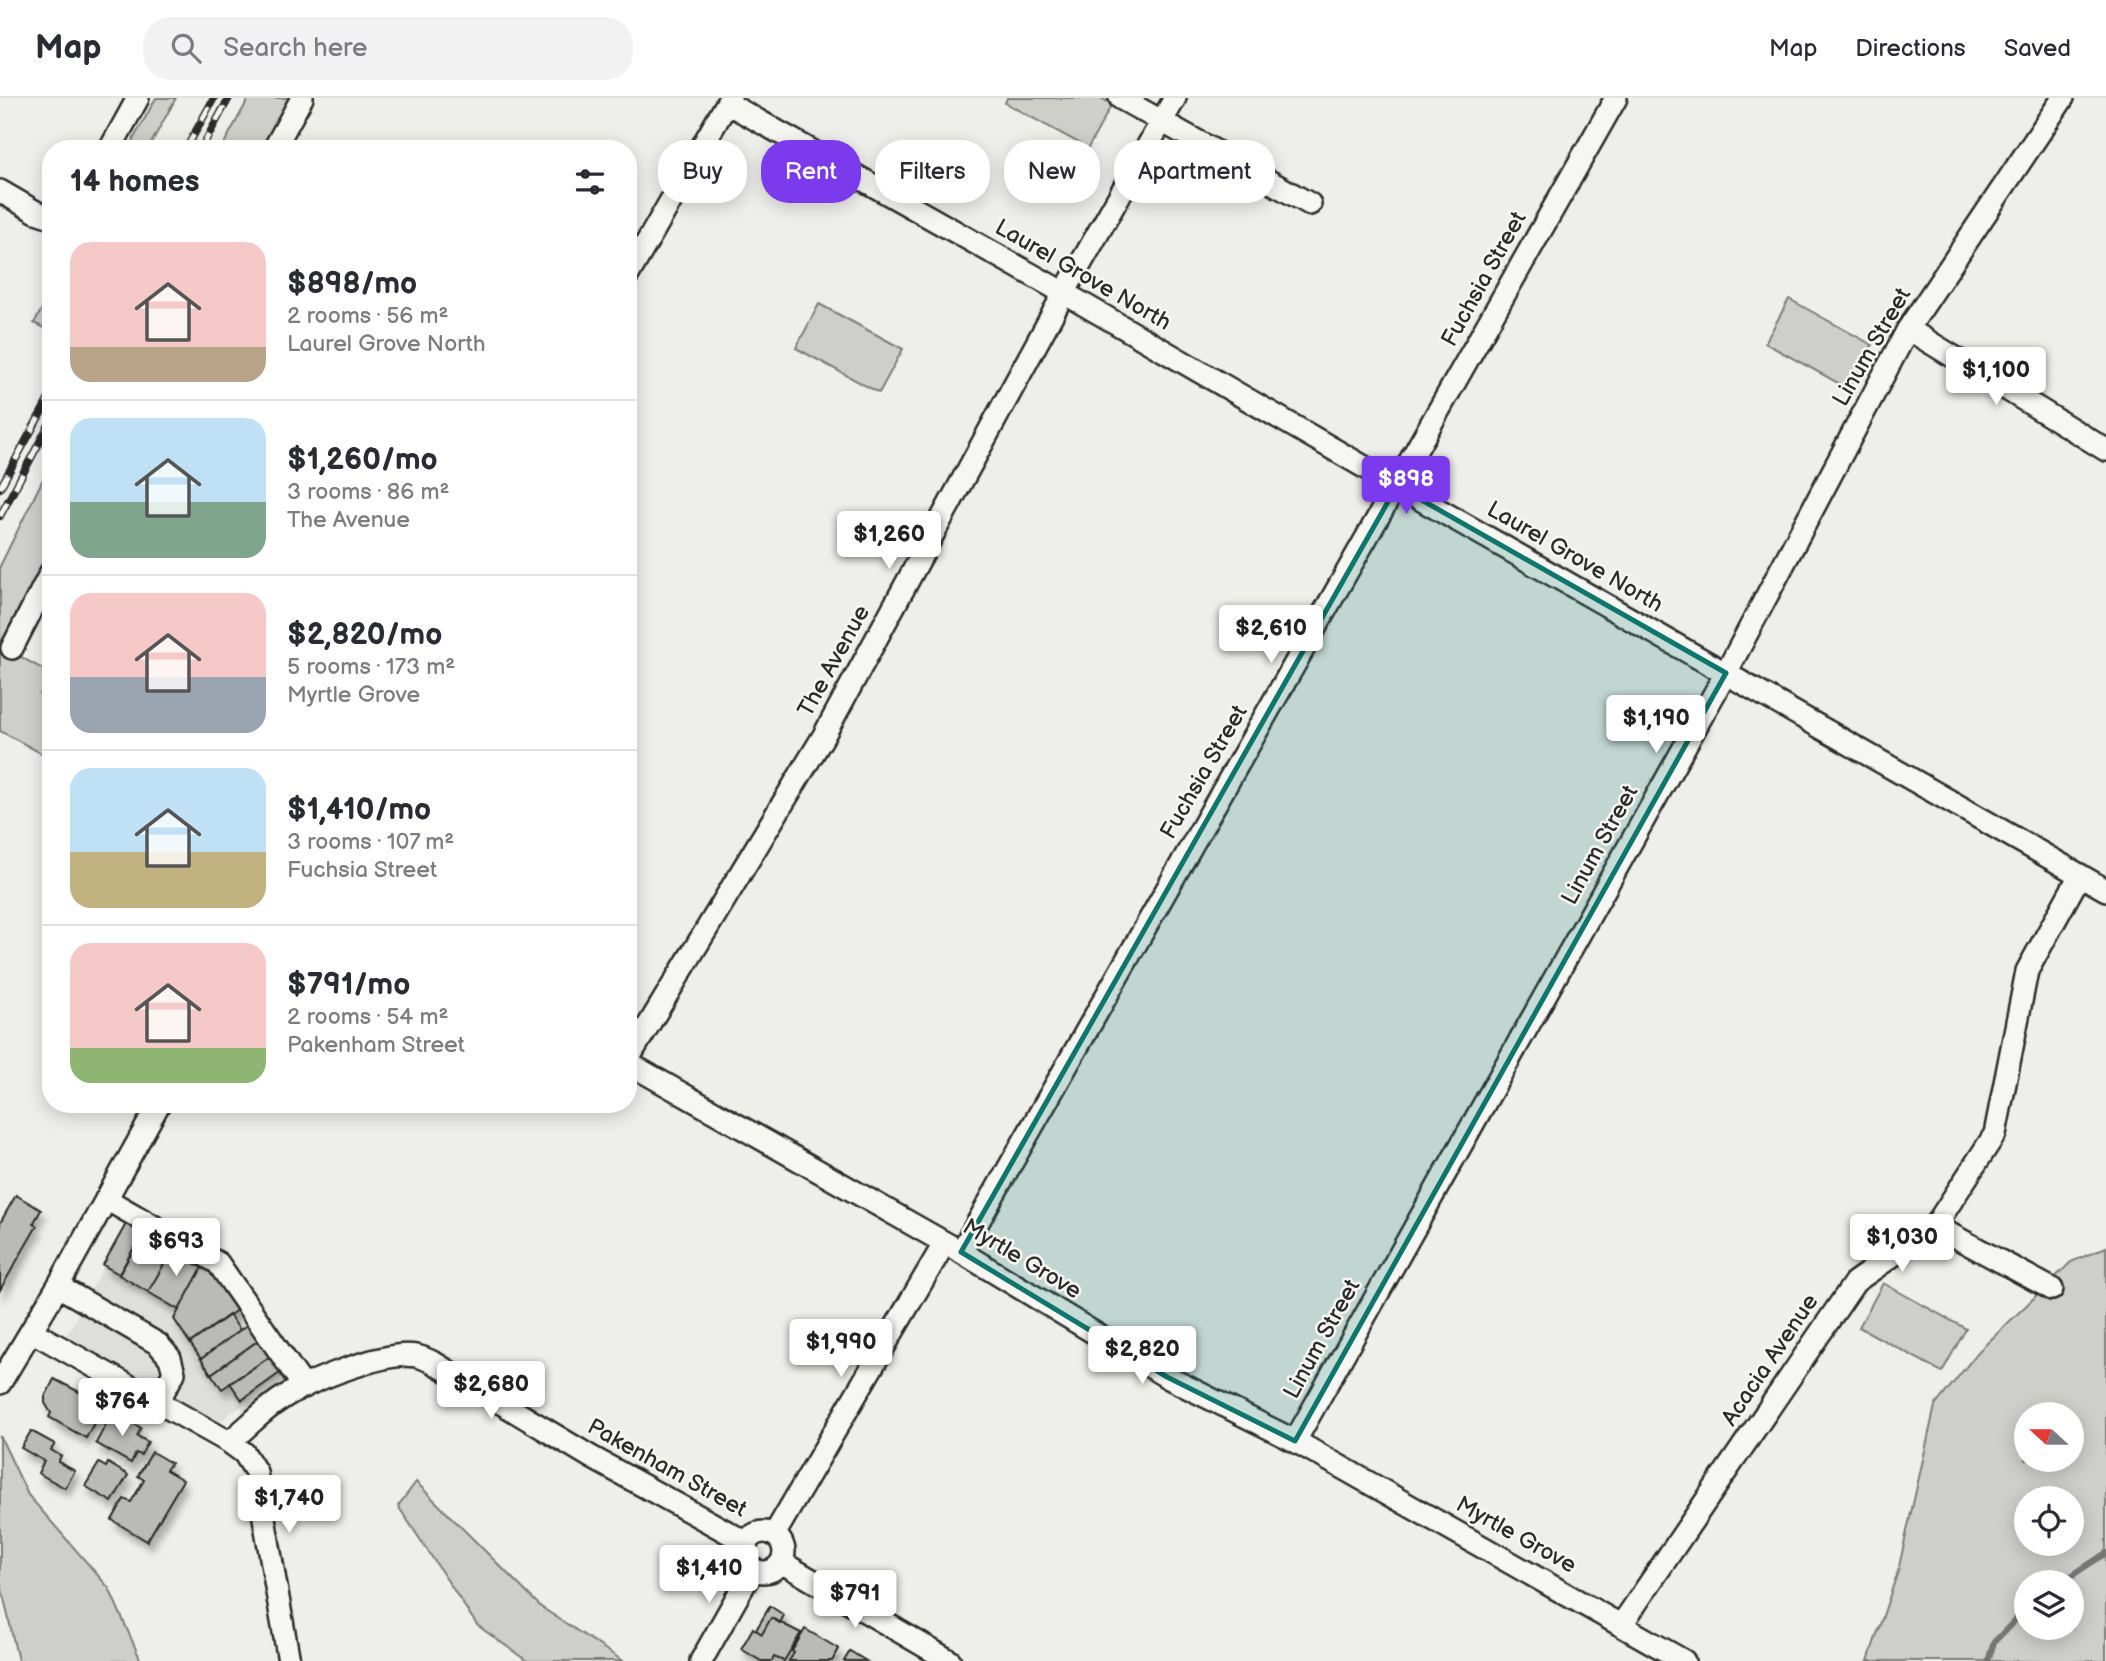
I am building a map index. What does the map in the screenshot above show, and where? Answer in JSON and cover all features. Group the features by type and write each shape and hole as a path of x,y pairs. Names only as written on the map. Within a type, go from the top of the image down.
{"street":[{"path":"115,140 138,98"},
{"path":"279,140 302,98"},
{"path":"1120,98 1310,204"},
{"name":"The Avenue","path":"637,1046 823,737 1064,293 1175,98"},
{"name":"Fuchsia Street","path":"774,1535 953,1248 1397,486 1616,98"},
{"name":"Linum Street","path":"1295,1441 1726,673 1908,329 2063,98"},
{"path":"637,259 728,101"},
{"name":"Laurel Grove North","path":"728,101 2106,890"},
{"path":"0,191 42,214"},
{"path":"1908,329 2106,450"},
{"path":"12,648 42,590"},
{"name":"Acacia Avenue","path":"1622,1624 1855,1282 1935,1226 1995,1134 2027,971 2080,875"},
{"name":"Myrtle Grove","path":"637,1066 953,1248 1167,1377 1295,1441 1684,1661"},
{"path":"0,1383 58,1286 154,1113"},
{"path":"106,1199 218,1263 304,1387"},
{"path":"1935,1226 2052,1289"},
{"path":"58,1286 158,1344 170,1358 174,1373 158,1401"},
{"path":"31,1331 158,1401 244,1453 256,1472 289,1661"},
{"name":"Pakenham Street","path":"229,1442 283,1398 304,1387 383,1357 417,1356 436,1364 592,1457 747,1542"},
{"path":"759,1533 774,1535 784,1550 781,1562 766,1572 753,1569 744,1554 747,1542 759,1533"},
{"path":"781,1562 950,1661"},
{"path":"701,1661 753,1569"}],"highlighted area":[{"path":"1397,486 1726,673 1295,1441 1167,1377 961,1252"}],"shaded area":[{"path":"156,98 176,98 153,140 133,140"},
{"path":"249,98 290,98 267,140 226,140"},
{"path":"1007,98 1101,98 1112,104 1092,140 1073,140 1005,103"},
{"path":"1789,299 1872,345 1849,389 1765,343"},
{"path":"819,304 903,349 879,393 796,348"},
{"path":"42,309 42,327 34,323"},
{"path":"42,481 42,565 0,645 0,566"},
{"path":"0,645 42,669 42,754 0,731"},
{"path":"134,1210 220,1259 296,1366 219,1422 66,1336"},
{"path":"2106,1247 2106,1661 1868,1661 1898,1571 1935,1406 1978,1352 2071,1262"},
{"path":"1883,1283 1966,1329 1942,1372 1859,1327"},
{"path":"0,1436 28,1495 109,1588 141,1661 18,1661 0,1580"},
{"path":"416,1482 541,1607 623,1661 527,1661 477,1625 398,1506"}],"building":[{"path":"16,1195 41,1210 33,1224 37,1226 0,1290 0,1223"},
{"path":"126,1224 142,1234 119,1274 103,1265"},
{"path":"145,1229 174,1247 148,1292 119,1275"},
{"path":"174,1247 204,1264 179,1310 148,1292"},
{"path":"204,1264 215,1270 241,1307 190,1343 174,1319"},
{"path":"229,1315 240,1330 201,1359 190,1343"},
{"path":"251,1322 263,1337 211,1374 201,1359"},
{"path":"263,1337 274,1354 222,1389 211,1374"},
{"path":"274,1354 284,1370 242,1400 230,1383"},
{"path":"54,1379 93,1399 95,1406 101,1410 86,1438 49,1417 51,1413 45,1403 45,1397"},
{"path":"113,1411 141,1428 137,1436 148,1442 141,1455 136,1453 131,1463 96,1443"},
{"path":"31,1431 55,1444 51,1450 61,1456 58,1462 75,1471 65,1488 38,1473 44,1461 21,1448"},
{"path":"152,1452 171,1463 166,1470 183,1480 147,1541 112,1520 124,1499 131,1502 144,1480 138,1476"},
{"path":"99,1463 106,1467 108,1463 128,1475 112,1502 85,1486"},
{"path":"770,1606 784,1615 780,1623 771,1618 762,1634 756,1630"},
{"path":"771,1618 801,1633 784,1661 774,1657 772,1661 761,1661 741,1649 753,1628 762,1634"},
{"path":"805,1629 839,1649 832,1661 789,1661"},
{"path":"850,1651 866,1661 844,1661"}],"waterway":[{"path":"2080,1570 2106,1553"},
{"path":"1988,1661 1994,1642 2014,1621"}],"railway":[{"path":"191,140 214,98"},
{"path":"206,140 229,98"},
{"path":"0,488 42,411"},
{"path":"0,516 42,438"}]}
